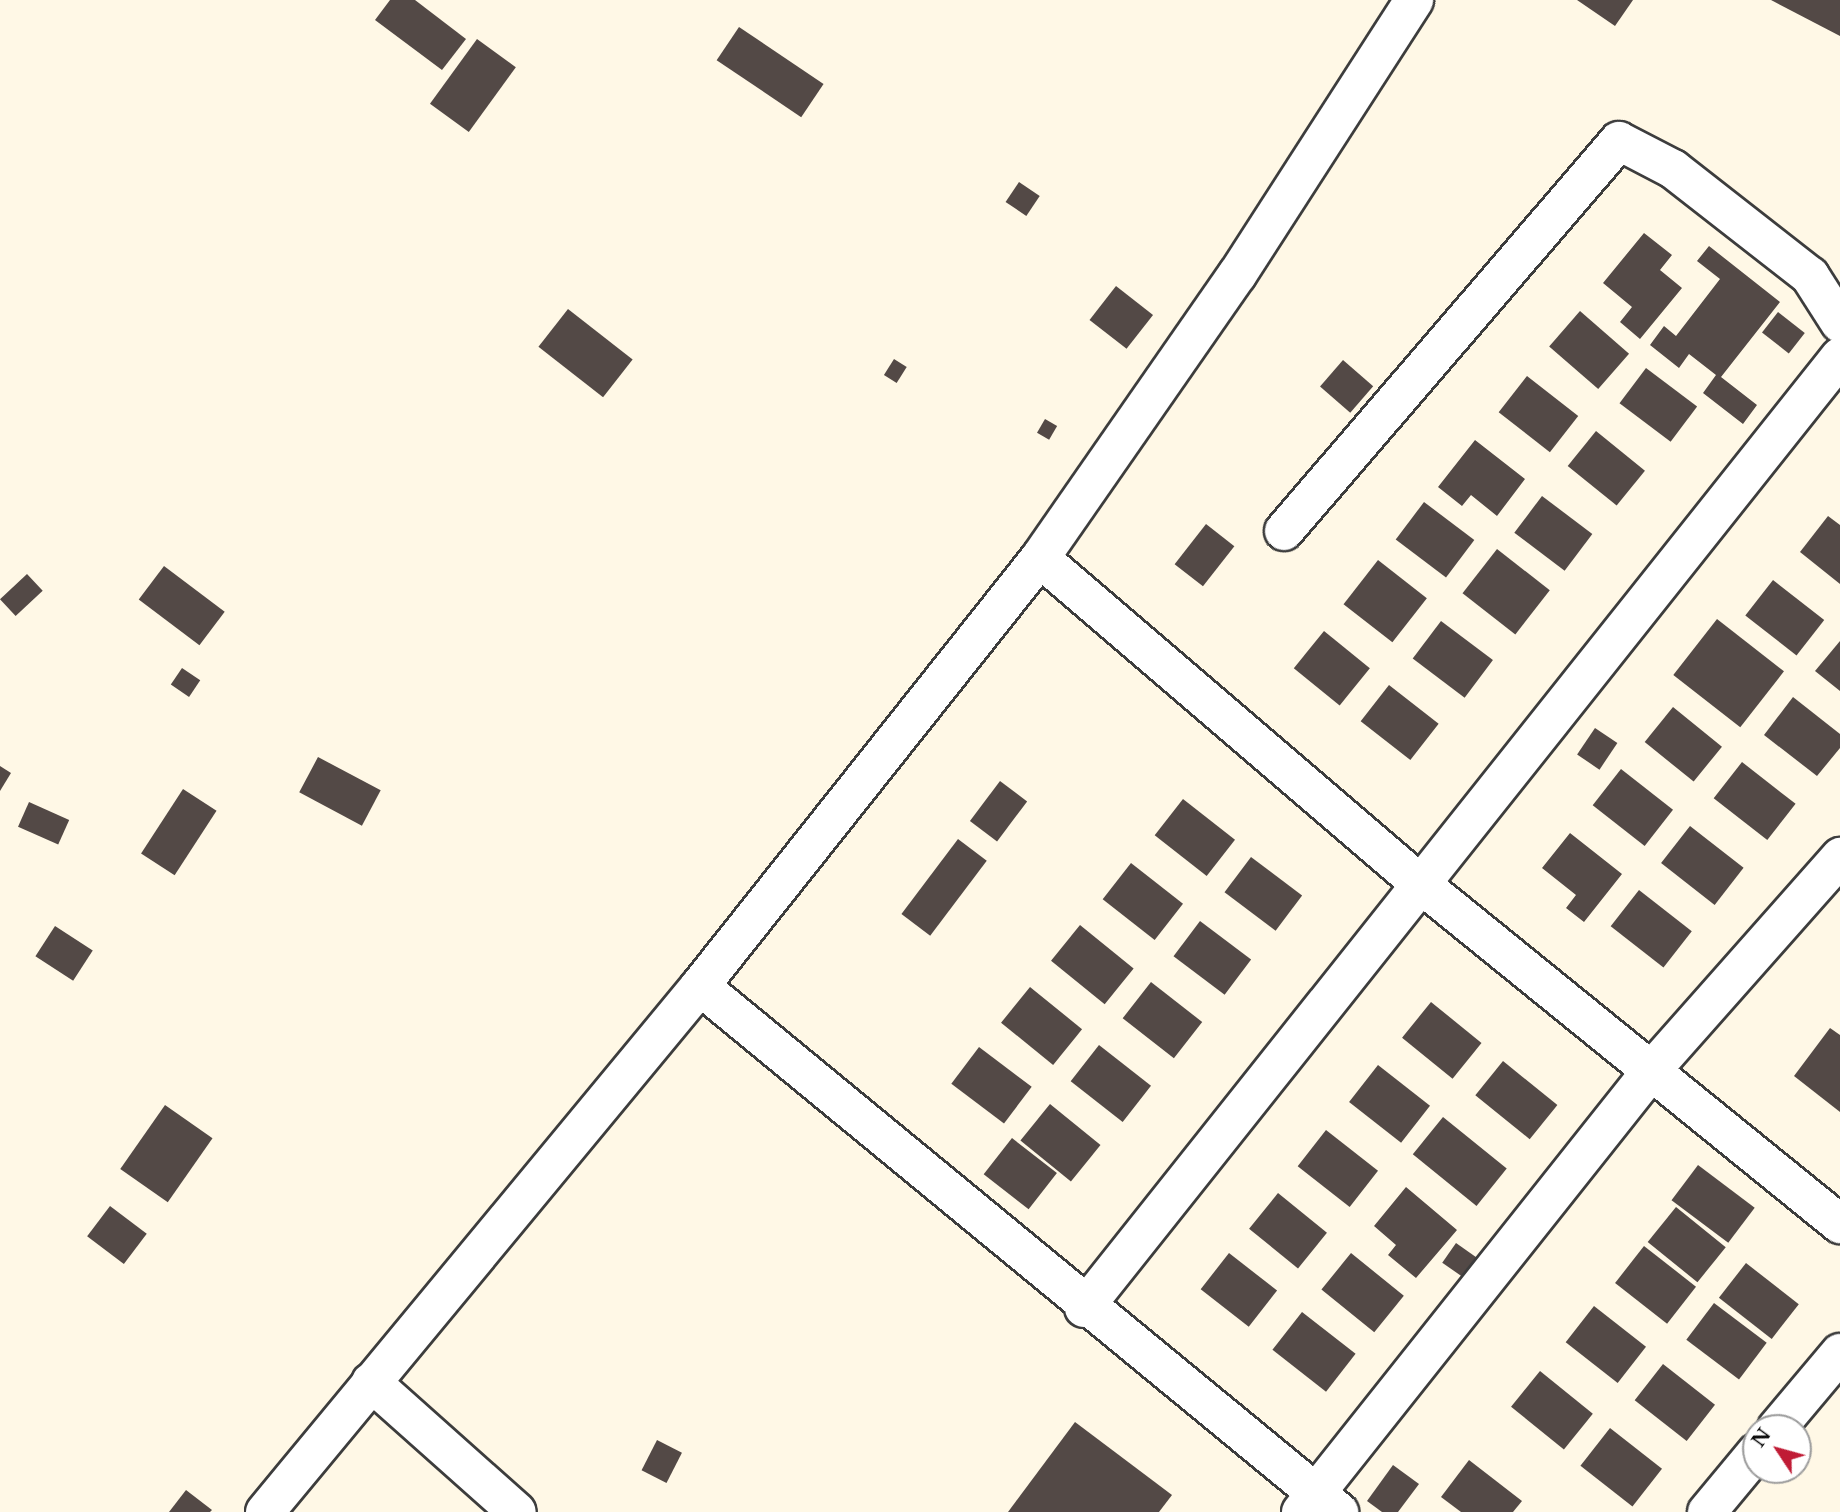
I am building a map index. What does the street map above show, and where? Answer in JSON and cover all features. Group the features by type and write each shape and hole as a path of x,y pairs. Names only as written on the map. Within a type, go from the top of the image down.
{"street":[{"path":"265,1512 700,986 1040,558 1237,275 1414,0"},
{"path":"1284,531 1619,141 1673,169 1810,276 1840,324"},
{"path":"1084,1308 1417,881 1840,357"},
{"path":"1040,558 1417,881 1840,1224"},
{"path":"700,986 1319,1506 1651,1071 1840,856"},
{"path":"1789,1414 1840,1353"},
{"path":"371,1382 517,1512"},
{"path":"1707,1512 1742,1470"}],"building":[{"path":"390,0 415,0 466,39 442,70 375,20"},
{"path":"1577,0 1633,0 1615,26"},
{"path":"1771,0 1840,0 1840,36"},
{"path":"739,27 824,84 801,117 717,60"},
{"path":"477,39 516,67 469,132 430,104"},
{"path":"1019,182 1040,196 1026,216 1006,202"},
{"path":"1644,233 1672,255 1660,270 1682,288 1640,339 1620,322 1632,307 1603,283"},
{"path":"1709,246 1780,302 1721,377 1757,405 1743,424 1703,393 1716,375 1689,354 1679,368 1650,345 1664,326 1676,336 1720,279 1697,261"},
{"path":"1116,286 1153,315 1127,349 1090,320"},
{"path":"568,309 633,359 603,397 538,347"},
{"path":"1580,311 1629,354 1598,389 1549,346"},
{"path":"1778,312 1805,333 1789,353 1762,332"},
{"path":"894,359 907,367 897,383 884,375"},
{"path":"1343,360 1373,386 1350,413 1320,386"},
{"path":"1646,368 1697,407 1671,442 1620,403"},
{"path":"1527,376 1578,416 1550,452 1499,412"},
{"path":"1045,419 1057,426 1049,440 1037,433"},
{"path":"1596,431 1645,471 1617,506 1568,466"},
{"path":"1475,440 1525,479 1497,516 1471,495 1462,506 1438,487"},
{"path":"1542,496 1592,534 1565,571 1514,533"},
{"path":"1424,502 1474,540 1446,577 1396,540"},
{"path":"1828,516 1840,525 1840,584 1800,552"},
{"path":"1206,524 1234,546 1203,586 1175,564"},
{"path":"1497,549 1550,590 1515,634 1463,593"},
{"path":"1378,560 1427,598 1392,642 1344,604"},
{"path":"164,566 225,612 199,645 139,600"},
{"path":"27,574 43,591 16,616 0,599"},
{"path":"1773,580 1824,620 1797,655 1745,615"},
{"path":"1717,619 1784,671 1740,727 1673,675"},
{"path":"1441,621 1493,660 1465,698 1413,659"},
{"path":"1324,631 1370,668 1340,705 1294,668"},
{"path":"1840,641 1840,691 1815,671"},
{"path":"182,668 200,680 189,697 171,685"},
{"path":"1389,685 1439,724 1410,760 1361,721"},
{"path":"1793,697 1840,734 1840,748 1817,776 1764,735"},
{"path":"1673,707 1722,747 1694,782 1645,742"},
{"path":"1595,728 1617,743 1599,770 1577,755"},
{"path":"318,757 381,790 362,826 299,792"},
{"path":"1742,762 1796,804 1767,840 1714,798"},
{"path":"0,766 11,773 0,791"},
{"path":"1621,769 1673,810 1645,846 1593,805"},
{"path":"1000,781 1027,801 997,841 970,821"},
{"path":"183,789 217,811 175,875 141,854"},
{"path":"1183,799 1235,840 1207,876 1155,835"},
{"path":"29,802 69,820 58,845 18,827"},
{"path":"1690,826 1744,868 1715,905 1661,863"},
{"path":"1570,833 1622,874 1584,922 1566,908 1576,895 1542,868"},
{"path":"958,839 987,861 930,936 901,914"},
{"path":"1251,857 1302,896 1276,931 1225,892"},
{"path":"1131,863 1183,904 1155,940 1103,899"},
{"path":"1639,890 1692,931 1663,967 1611,926"},
{"path":"1200,921 1251,960 1225,995 1174,956"},
{"path":"1080,925 1134,968 1105,1004 1051,961"},
{"path":"55,926 93,951 73,981 35,956"},
{"path":"1151,982 1202,1022 1174,1058 1123,1018"},
{"path":"1030,987 1082,1029 1053,1065 1001,1023"},
{"path":"1431,1002 1482,1043 1453,1079 1402,1038"},
{"path":"1830,1028 1840,1035 1840,1112 1794,1076"},
{"path":"1099,1045 1151,1086 1123,1122 1071,1081"},
{"path":"979,1047 1032,1087 1004,1123 951,1084"},
{"path":"1503,1061 1557,1105 1530,1139 1475,1095"},
{"path":"1378,1065 1430,1106 1401,1143 1349,1102"},
{"path":"1050,1104 1101,1145 1071,1181 1020,1141"},
{"path":"165,1105 213,1138 168,1202 120,1169"},
{"path":"1443,1117 1507,1169 1477,1206 1413,1154"},
{"path":"1326,1130 1378,1171 1350,1207 1298,1166"},
{"path":"1012,1138 1057,1173 1029,1209 984,1174"},
{"path":"1698,1165 1755,1208 1728,1243 1672,1200"},
{"path":"1406,1187 1457,1230 1416,1278 1388,1255 1396,1245 1374,1226"},
{"path":"1278,1193 1327,1233 1298,1268 1249,1229"},
{"path":"110,1206 147,1234 124,1264 87,1236"},
{"path":"1676,1207 1726,1247 1697,1282 1648,1242"},
{"path":"1456,1243 1480,1260 1466,1279 1442,1263"},
{"path":"1644,1246 1696,1287 1667,1324 1615,1283"},
{"path":"1229,1253 1277,1291 1249,1327 1201,1289"},
{"path":"1351,1253 1404,1296 1374,1332 1321,1290"},
{"path":"1746,1263 1799,1304 1772,1339 1719,1298"},
{"path":"1714,1303 1767,1343 1739,1379 1686,1340"},
{"path":"1594,1306 1646,1347 1618,1383 1566,1342"},
{"path":"1302,1312 1356,1354 1326,1392 1272,1350"},
{"path":"1663,1364 1715,1405 1687,1441 1635,1400"},
{"path":"1540,1371 1593,1414 1564,1450 1511,1407"},
{"path":"1075,1422 1172,1495 1159,1512 1008,1512"},
{"path":"1610,1428 1662,1469 1632,1506 1580,1466"},
{"path":"657,1440 682,1453 667,1483 642,1470"},
{"path":"1469,1460 1522,1501 1513,1512 1461,1512 1441,1497"},
{"path":"1393,1465 1419,1484 1398,1512 1382,1512 1367,1501"},
{"path":"186,1490 212,1510 169,1512"}]}
